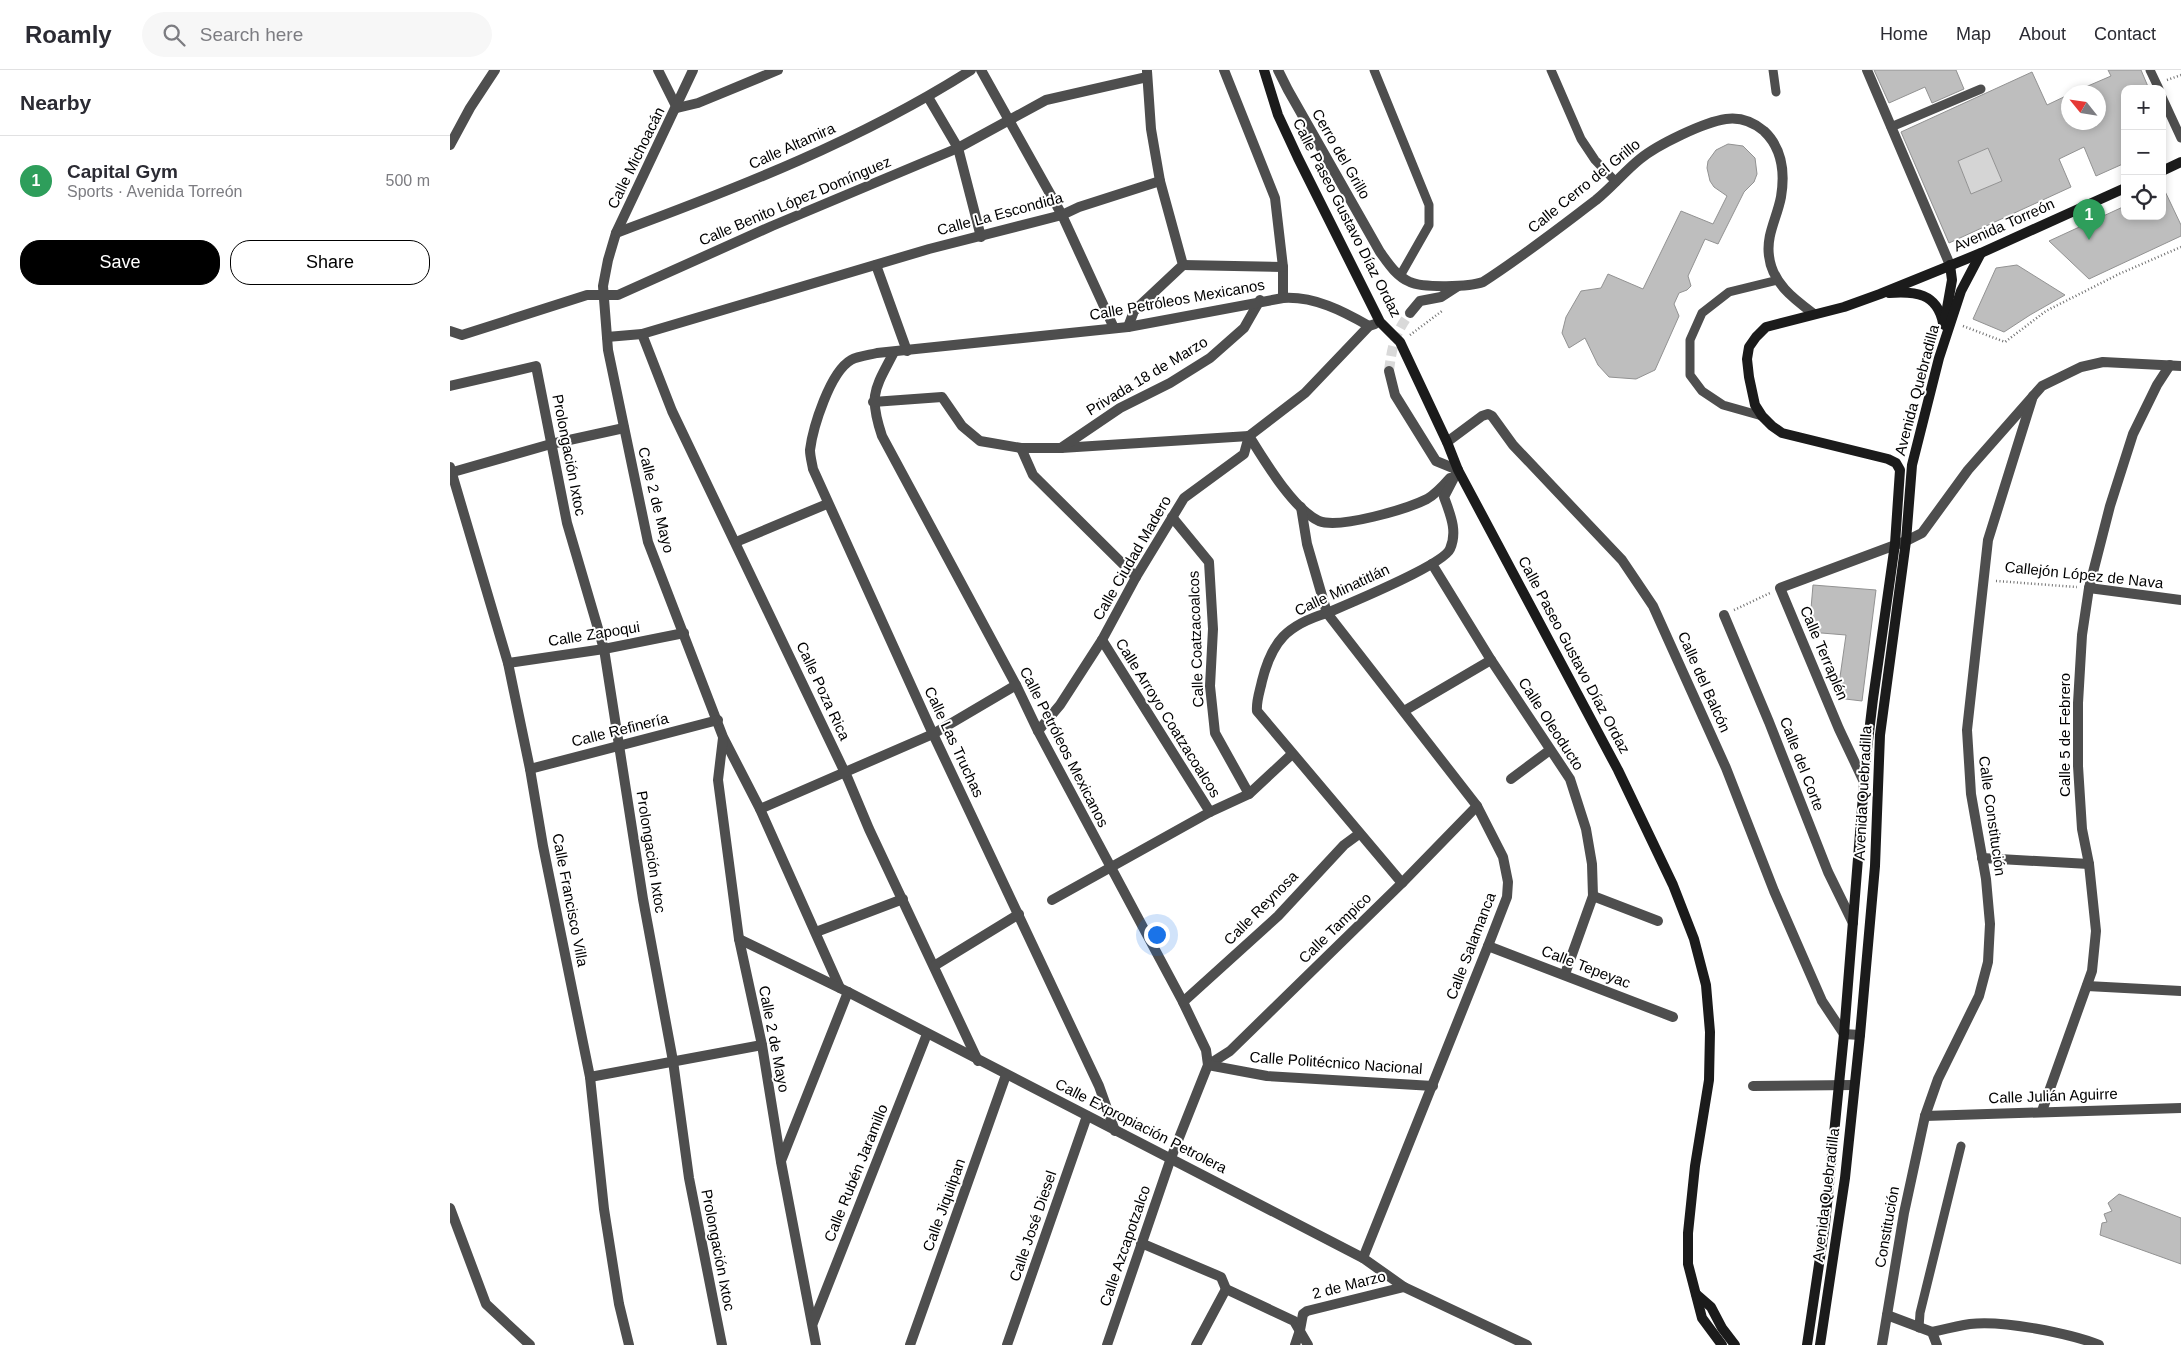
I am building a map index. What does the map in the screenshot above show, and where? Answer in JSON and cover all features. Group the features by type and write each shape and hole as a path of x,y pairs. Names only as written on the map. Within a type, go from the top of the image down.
{"street":[{"path":"450,145 470,108 495,70"},
{"path":"658,70 677,108 698,104 778,70"},
{"name":"Calle Michoacán","path":"608,260 616,233 694,70"},
{"name":"Calle Altamira","path":"616,233 702,201 842,141 928,97 971,70"},
{"path":"980,70 1062,215 1114,328"},
{"path":"1224,70 1276,198 1283,267 1283,298"},
{"name":"Calle Paseo Gustavo Díaz Ordaz","path":"1264,70 1278,114 1298,158 1380,322 1400,342 1447,442 1458,470 1618,770 1673,885 1694,940 1706,985 1710,1032 1709,1080 1695,1166 1688,1233 1688,1264 1702,1318 1722,1345"},
{"name":"Cerro del Grillo","path":"1278,70 1380,252 1400,276"},
{"path":"1866,70 1950,265 1952,280 1947,324"},
{"path":"1147,73 1151,129 1160,181 1183,265"},
{"name":"Calle Benito López Domínguez","path":"450,331 462,335 587,296 618,295 772,226 958,148 1046,100 1147,73"},
{"path":"928,97 958,148 981,237"},
{"name":"Calle Cerro del Grillo","path":"1400,276 1411,283 1458,286 1472,286 1490,278 1598,198 1649,152 1705,125 1721,120 1738,118 1759,127 1776,144 1781,165 1781,197 1768,241 1769,256 1772,269 1785,291 1814,314"},
{"path":"2166,169 2181,162"},
{"name":"Calle La Escondida","path":"607,337 637,334 929,249 1062,215 1078,207 1160,181"},
{"name":"Avenida Torreón","path":"1950,265 2121,190"},
{"name":"Avenida Quebradilla","path":"1820,1345 1844,1187 1860,1035 1875,866 1880,735 1906,541 1912,465 1947,324 1980,253"},
{"name":"Calle 2 de Mayo","path":"608,260 603,286 607,337 648,542 723,737 760,809 844,990"},
{"path":"876,265 907,351"},
{"path":"1128,327 1134,311 1183,265 1283,267"},
{"path":"1762,416 1755,405 1748,377 1747,359 1749,348 1756,337 1766,328 1844,307 1950,265"},
{"path":"1410,313 1420,301 1441,297 1458,286"},
{"path":"1880,294 1910,292 1924,296 1940,311 1947,324"},
{"name":"Calle Petróleos Mexicanos","path":"845,364 852,359 894,352 1128,327 1260,300 1283,298 1298,297 1345,312 1369,326"},
{"name":"Privada 18 de Marzo","path":"1061,448 1120,408 1170,383 1210,358 1244,328 1260,300"},
{"name":"Calle Ciudad Madero","path":"1038,731 1060,705 1102,640 1136,577 1188,493 1244,454 1249,436 1305,393 1369,326 1380,322"},
{"name":"Calle Poza Rica","path":"637,334 845,772 978,1061"},
{"path":"894,352 878,384 873,402 942,397 962,426 980,441 1021,448 1061,448 1249,436 1279,482 1301,507 1320,521 1340,522 1379,517 1427,499 1437,492 1458,470 1436,461 1395,395 1389,371"},
{"path":"1780,588 1906,541 1922,532 1968,470 2042,386 2057,377 2081,367 2103,362 2181,366"},
{"name":"Calle Las Truchas","path":"845,364 827,391 816,422 810,452 813,470 933,734 1099,1086 1115,1131"},
{"name":"Calle 5 de Febrero","path":"2042,1111 2092,971 2096,931 2089,864 2082,829 2078,712 2082,635 2089,588 2110,506 2133,434 2157,384 2170,365"},
{"name":"Prolongación Ixtoc","path":"450,386 536,366 567,523 604,649 643,899 673,1061 689,1178 722,1345"},
{"name":"Calle Constitución","path":"1925,1116 1938,1080 1978,996 1988,962 1990,924 1986,879 1971,794 1967,730 1971,676 1988,540 2033,396"},
{"name":"Calle Petróleos Mexicanos","path":"873,402 874,412 882,436 1016,685 1110,868 1183,1002 1206,1050 1208,1065"},
{"name":"Calle del Balcón","path":"1447,442 1482,416 1488,414 1492,416 1513,445 1622,560 1653,606 1726,768 1774,891 1822,1001 1844,1034"},
{"name":"Avenida Quebradilla","path":"1762,416 1782,433 1888,458 1899,465 1901,480 1896,544 1873,699 1844,1034 1825,1224 1807,1345"},
{"path":"451,469 624,428"},
{"path":"1021,448 1033,476 1136,577"},
{"name":"Calle Francisco Villa","path":"451,469 508,663 530,769 543,846 590,1077 604,1209 629,1345"},
{"name":"Calle Minatitlán","path":"1402,884 1257,711 1256,704 1274,646 1284,635 1313,618 1328,613 1432,564 1448,552 1451,547 1453,524 1444,497 1458,470"},
{"path":"736,542 828,504"},
{"name":"Calle Salamanca","path":"1301,507 1307,544 1328,613 1477,806 1503,857 1508,882 1507,897 1363,1258"},
{"name":"Calle Coatzacoalcos","path":"1172,517 1209,562 1213,629 1210,686 1215,733 1249,794"},
{"name":"Calle Oleoducto","path":"1432,564 1491,660 1570,779 1586,829 1592,864 1593,896 1565,974"},
{"name":"Calle Terraplén","path":"1780,588 1839,730 1865,784"},
{"name":"Callejón López de Nava","path":"2089,588 2181,600"},
{"name":"Calle del Corte","path":"1724,615 1769,722 1828,872 1853,923"},
{"name":"Calle Zapoqui","path":"508,663 604,649 684,633"},
{"name":"Calle Arroyo Coatzacoalcos","path":"1102,640 1210,812"},
{"path":"1404,712 1491,660"},
{"path":"760,809 933,734 1016,685"},
{"name":"Calle Refinería","path":"530,769 718,720"},
{"name":"Calle 2 de Mayo","path":"723,737 718,780 739,939 762,1045 781,1162 816,1345"},
{"path":"1511,779 1550,750"},
{"path":"1052,900 1210,812 1249,794 1292,754"},
{"name":"Calle Tampico","path":"1208,1065 1230,1051 1402,884 1477,806"},
{"name":"Calle Reynosa","path":"1183,1002 1278,916 1344,845 1359,834"},
{"path":"1982,858 2089,864"},
{"path":"1593,896 1658,921"},
{"path":"816,932 902,899"},
{"path":"934,966 1019,914"},
{"name":"Calle Expropiación Petrolera","path":"739,939 844,990 978,1061 1172,1158 1363,1258 1404,1287 1527,1345"},
{"name":"Calle Tepeyac","path":"1488,946 1673,1017"},
{"path":"2087,986 2181,991"},
{"path":"781,1162 844,990"},
{"name":"Calle Rubén Jaramillo","path":"812,1324 927,1034"},
{"path":"1844,1034 1860,1035"},
{"path":"590,1077 762,1045"},
{"path":"1172,1158 1208,1065"},
{"name":"Calle Politécnico Nacional","path":"1208,1065 1267,1076 1433,1086"},
{"name":"Calle Jiquilpan","path":"910,1345 1006,1075"},
{"path":"1753,1086 1854,1085"},
{"name":"Calle Julián Aguirre","path":"1925,1116 2181,1108"},
{"name":"Calle José Diesel","path":"1007,1345 1087,1116"},
{"name":"Constitución","path":"1882,1345 1904,1213 1925,1116"},
{"name":"Calle Azcapotzalco","path":"1106,1345 1172,1158"},
{"path":"450,1208 486,1304 530,1345"},
{"path":"1141,1243 1221,1277 1226,1289 1294,1321 1308,1345"},
{"name":"2 de Marzo","path":"1300,1330 1303,1314 1404,1287"},
{"path":"1196,1345 1226,1289"},
{"path":"1696,1293 1711,1307 1722,1328 1735,1345"},
{"path":"1887,1316 1932,1332 1971,1324 1994,1324 2044,1330 2099,1345"},
{"path":"1295,1345 1300,1330"},
{"path":"1803,1345 1810,1330"},
{"path":"1932,1332 1937,1345"}],"lane":[{"path":"1374,70 1429,205 1429,225 1400,276"},
{"path":"1551,70 1581,139 1595,160 1616,182"},
{"path":"1773,70 1776,92"},
{"path":"2150,70 2157,85"},
{"path":"1891,128 1981,90"},
{"path":"2166,106 2181,138"},
{"path":"1762,416 1723,405 1702,391 1690,375 1690,340 1702,313 1728,292 1778,280"},
{"path":"1919,1328 1920,1313 1962,1146"}],"path":[{"path":"1947,324 2005,342 2046,311 2119,274 2181,247"},
{"path":"1400,342 1444,309"},
{"name":"Callejón López de Nava","path":"1984,580 2089,588"},
{"path":"1724,615 1780,588"}],"shaded area":[{"path":"1988,148 2002,181 1971,194 1958,161"}],"building":[{"path":"1874,70 1956,70 1964,89 1932,103 1925,87 1889,103"},
{"path":"2108,70 2141,70 2147,85 2121,85 2121,165 2096,176 2084,147 2059,159 2071,187 1949,243 1901,132 2032,72 2047,105 2061,98 2061,130 2106,130 2106,85 2090,85 2111,76","holes":["1988,148 2002,181 1971,194 1958,161"]},
{"path":"1728,144 1743,146 1755,158 1757,174 1754,182 1744,192 1718,244 1705,239 1688,276 1691,286 1679,293 1674,304 1679,316 1655,370 1636,379 1609,377 1598,365 1585,338 1569,348 1562,333 1566,317 1581,291 1601,288 1608,274 1643,289 1681,211 1713,224 1727,196 1714,187 1710,181 1707,168 1708,161 1716,150"},
{"path":"2166,193 2181,225 2181,236 2089,279 2049,241 2121,208 2121,220 2166,220"},
{"path":"2017,265 2065,295 2004,332 1973,319 1996,268"},
{"path":"1813,585 1876,590 1862,701 1837,698 1846,635 1809,632"},
{"path":"2119,1194 2181,1218 2181,1264 2100,1235 2102,1223 2107,1222 2104,1214 2112,1211 2108,1203"}],"tunnel":[{"path":"1389,371 1395,340 1410,313"}],"place":[{"name":"Capital Gym","path":"2089,240"}]}
